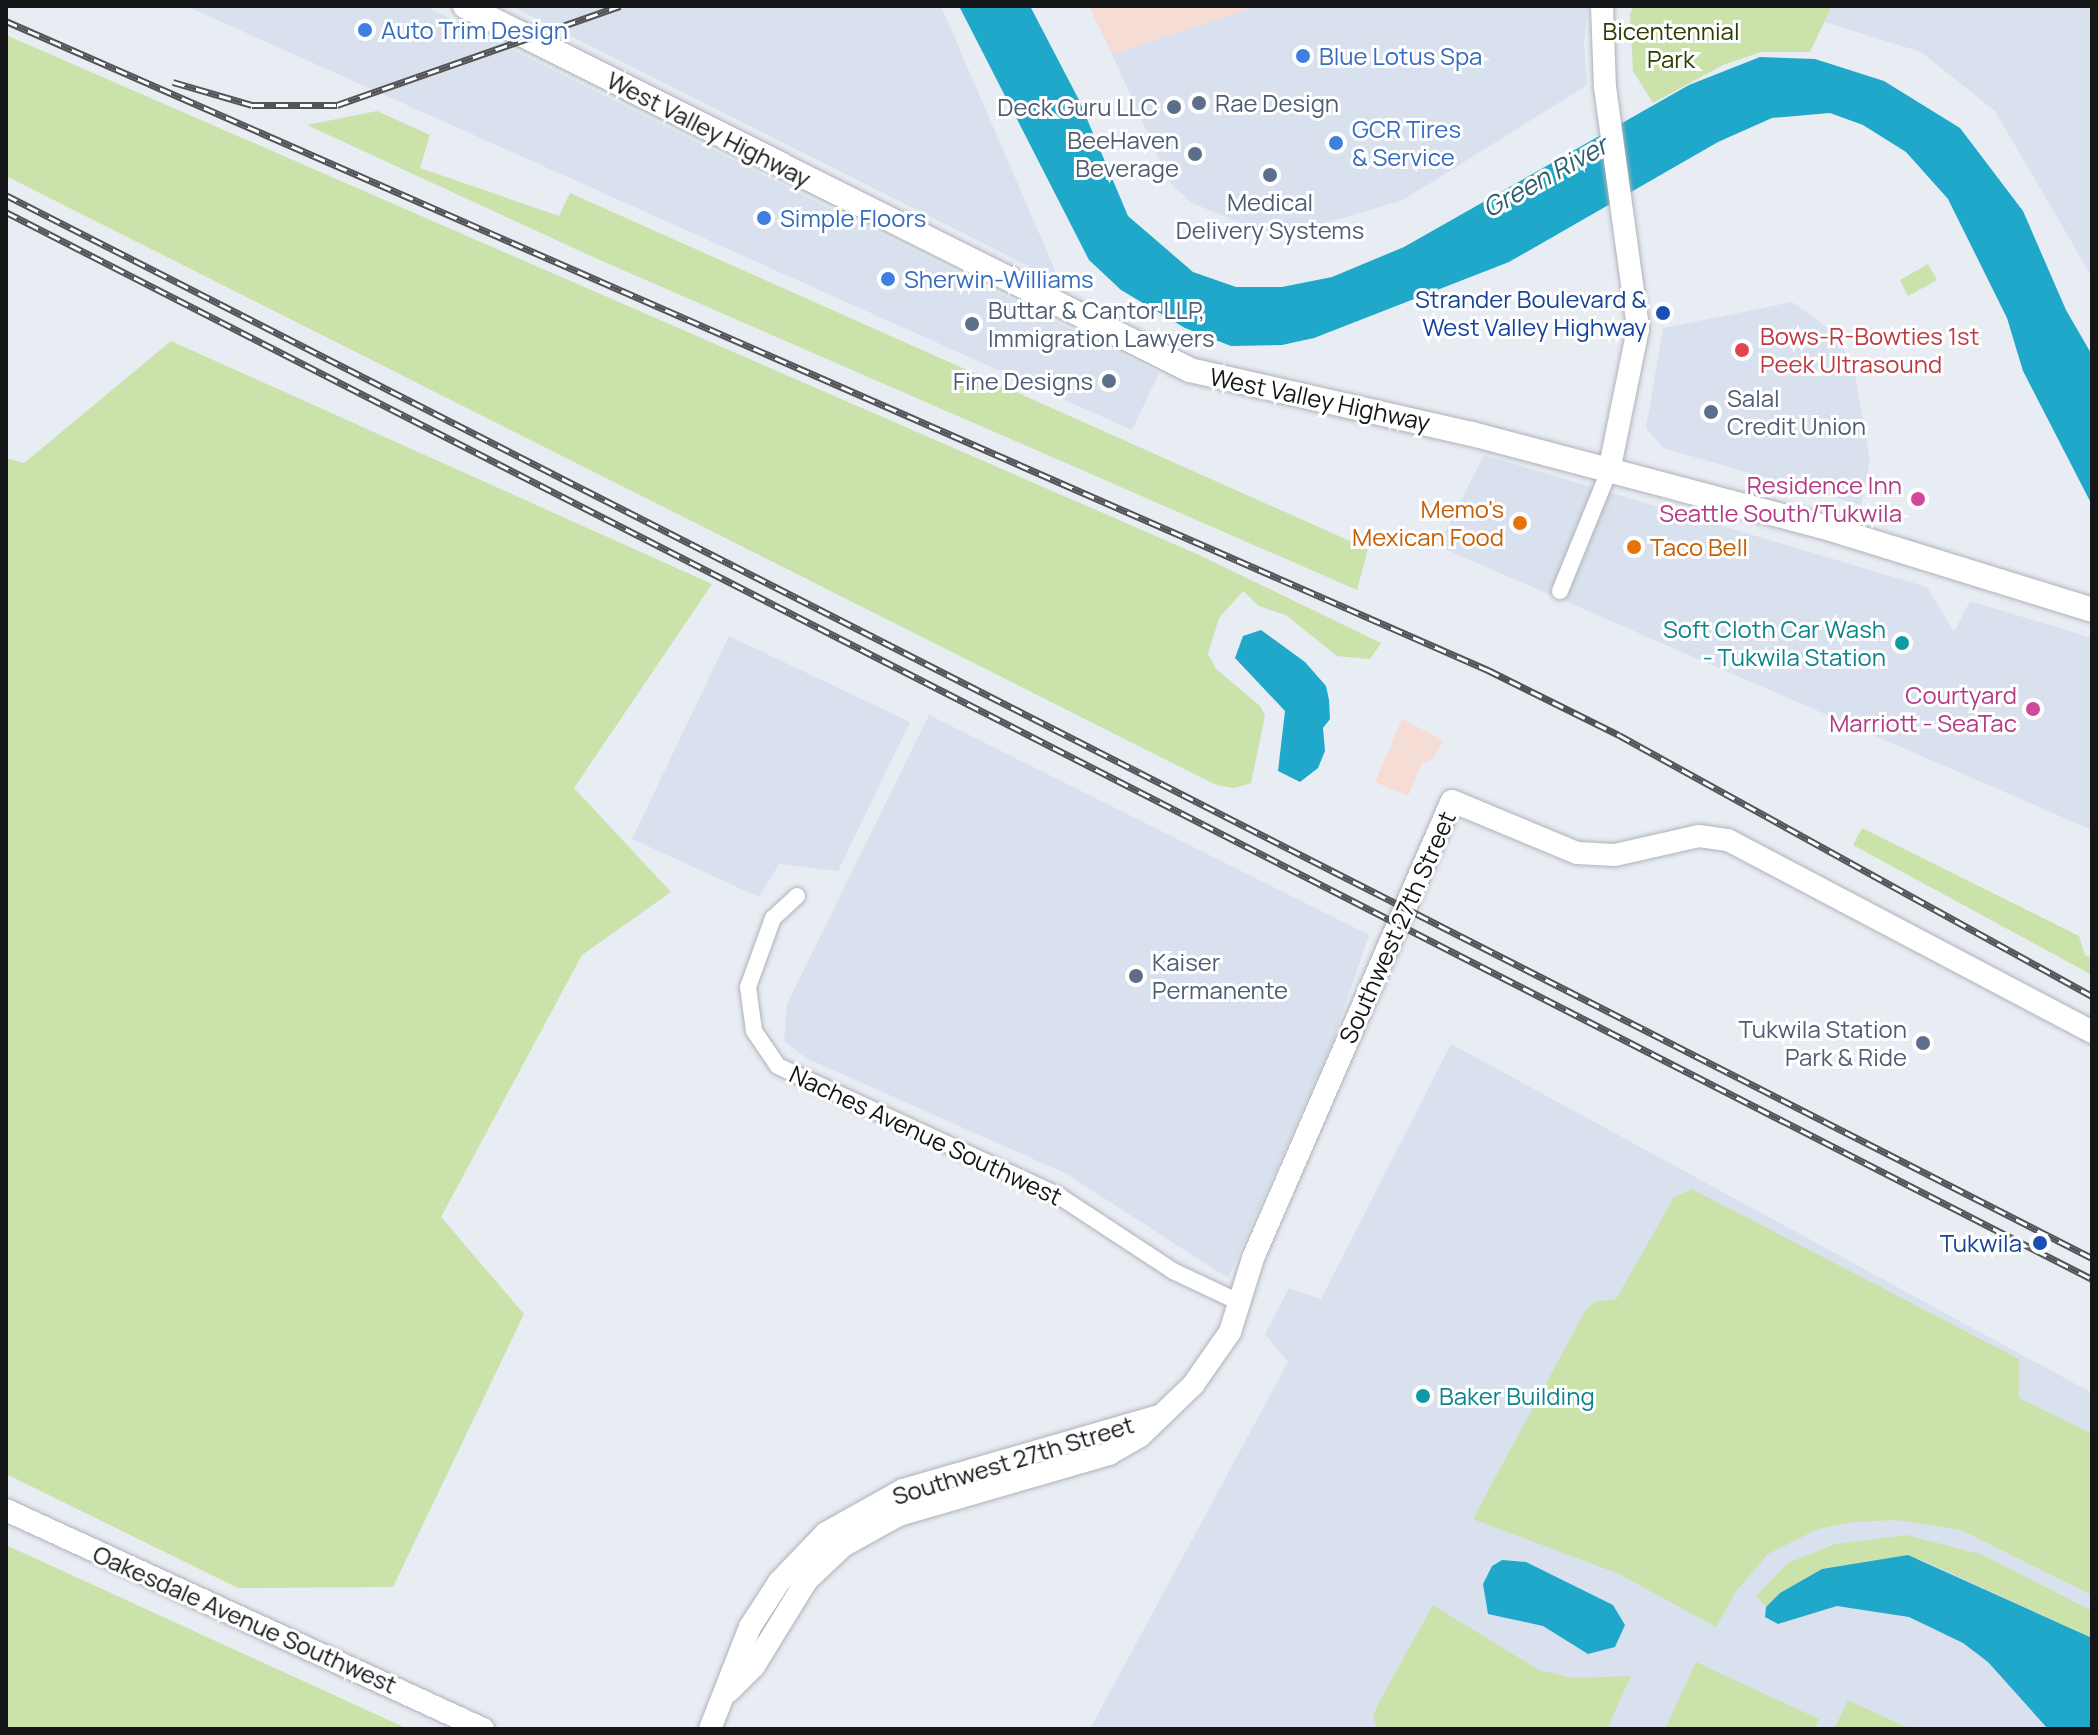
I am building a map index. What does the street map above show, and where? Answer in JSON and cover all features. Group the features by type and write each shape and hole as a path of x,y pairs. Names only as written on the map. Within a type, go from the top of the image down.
{"main road":[{"name":"West Valley Highway","path":"465,6 1190,370 1432,424 1831,529 2092,610"}],"street":[{"path":"1560,591 1609,471 1638,329 1628,236 1605,87 1602,6"},
{"name":"Southwest 27th Street","path":"710,1729 729,1691 736,1655 766,1601 810,1548 843,1522 903,1490 1159,1416 1212,1360 1241,1303 1253,1258 1452,801 1577,853 1615,855 1699,836 1728,840 2092,1032"},
{"name":"Naches Avenue Southwest","path":"797,896 773,918 748,987 754,1031 778,1066 1059,1196 1173,1271 1241,1303"},
{"name":"Oakesdale Avenue Southwest","path":"6,1510 483,1729"}],"shaded area":[{"path":"186,6 425,6 1159,373 1132,430"},
{"path":"511,6 941,6 1060,282"},
{"path":"1089,6 1258,6 1112,54"},
{"path":"1258,6 1588,6 1584,44 1587,85 1403,200 1289,234 1257,230 1192,203 1170,183 1112,54"},
{"path":"1832,6 2092,6 2092,277 1995,111 1921,52 1825,22"},
{"path":"1792,302 1836,334 1854,369 1870,461 1861,505 1663,448 1646,428 1663,328"},
{"path":"1484,455 1927,587 1954,632 1970,601 2092,638 2092,830 1438,546"},
{"path":"729,636 910,722 838,871 779,864 759,897 632,839"},
{"path":"929,715 1369,935 1331,1046 1228,1278 1065,1173 806,1058 784,1041 787,1004"},
{"path":"1402,719 1443,740 1433,759 1422,763 1408,796 1375,782"},
{"path":"1451,1044 2092,1393 2092,1729 1090,1729 1288,1362 1265,1334 1289,1288 1321,1299"}],"green space":[{"name":"Bicentennial Park","path":"1634,6 1832,6 1810,52 1761,52 1723,65 1653,103 1633,71 1630,14"},
{"path":"6,35 1197,554 1381,643 1370,659 1337,656 1286,615 1259,606 1243,591 1219,618 1208,654 1216,669 1260,706 1265,716 1251,783 1234,788 1216,785 6,176"},
{"path":"377,111 430,135 420,168 559,216 570,193 1368,549 1357,590 593,257 307,125"},
{"path":"1928,264 1937,280 1908,296 1900,280"},
{"path":"171,341 712,584 574,788 671,892 582,955 441,1217 524,1314 393,1587 238,1588 6,1474 6,458 24,463"},
{"path":"1862,828 2079,936 2085,955 2092,958 2092,975 1853,845"},
{"path":"1692,1189 2019,1359 2019,1398 2092,1434 2092,1595 1961,1530 1896,1520 1853,1522 1818,1529 1768,1554 1737,1590 1716,1627 1619,1574 1473,1519 1585,1311 1594,1302 1616,1299 1674,1197"},
{"path":"1907,1535 1983,1555 2092,1611 2092,1638 1920,1559 1822,1569 1780,1593 1766,1607 1756,1596 1788,1563 1835,1544"},
{"path":"6,1545 408,1729 6,1729"},
{"path":"1433,1605 1539,1670 1573,1678 1631,1676 1607,1729 1378,1729 1373,1717 1378,1704"},
{"path":"1696,1662 1819,1719 1815,1729 1665,1729"},
{"path":"1848,1700 1910,1729 1834,1729"}],"water":[{"name":"Green River","path":"959,6 1030,6 1079,100 1128,216 1193,272 1236,287 1282,287 1332,277 1404,247 1689,85 1760,57 1815,59 1884,81 1960,128 2023,211 2066,310 2092,355 2092,505 2023,371 2007,318 1948,199 1906,152 1863,125 1830,113 1772,118 1718,142 1509,262 1314,338 1282,345 1231,346 1185,328 1121,290 1089,260"},
{"path":"1261,630 1305,662 1326,686 1330,719 1323,728 1325,751 1318,768 1300,782 1278,771 1285,711 1235,658 1243,636"},
{"path":"1908,1555 2092,1638 2092,1729 2048,1729 1988,1662 1963,1643 1909,1617 1837,1606 1778,1624 1765,1617 1766,1607 1780,1593 1822,1569"},
{"path":"1502,1560 1526,1562 1613,1605 1625,1625 1615,1647 1588,1654 1543,1626 1488,1614 1483,1584 1492,1566"}],"railway":[{"path":"173,82 252,105 337,105 620,6"},
{"path":"6,21 1488,670 1619,735 2092,996"},
{"path":"6,195 2092,1258"},
{"path":"6,212 2092,1279"}],"place":[{"name":"Auto Trim Design","path":"365,30"},
{"name":"Blue Lotus Spa","path":"1303,56"},
{"name":"Rae Design","path":"1199,103"},
{"name":"Deck Guru LLC","path":"1174,107"},
{"name":"GCR Tires & Service","path":"1336,143"},
{"name":"BeeHaven Beverage","path":"1195,154"},
{"name":"Medical Delivery Systems","path":"1270,175"},
{"name":"Simple Floors","path":"764,218"},
{"name":"Sherwin-Williams","path":"888,279"},
{"name":"Strander Boulevard & West Valley Highway","path":"1663,313"},
{"name":"Buttar & Cantor LLP, Immigration Lawyers","path":"972,324"},
{"name":"Bows-R-Bowties 1st Peek Ultrasound","path":"1742,350"},
{"name":"Fine Designs","path":"1109,381"},
{"name":"Salal Credit Union","path":"1711,412"},
{"name":"Residence Inn Seattle South/Tukwila","path":"1918,499"},
{"name":"Memo's Mexican Food","path":"1520,523"},
{"name":"Taco Bell","path":"1634,547"},
{"name":"Soft Cloth Car Wash - Tukwila Station","path":"1902,643"},
{"name":"Courtyard Marriott - SeaTac","path":"2033,709"},
{"name":"Kaiser Permanente","path":"1136,976"},
{"name":"Tukwila Station Park & Ride","path":"1923,1043"},
{"name":"Tukwila","path":"2040,1243"},
{"name":"Baker Building","path":"1423,1396"}]}
